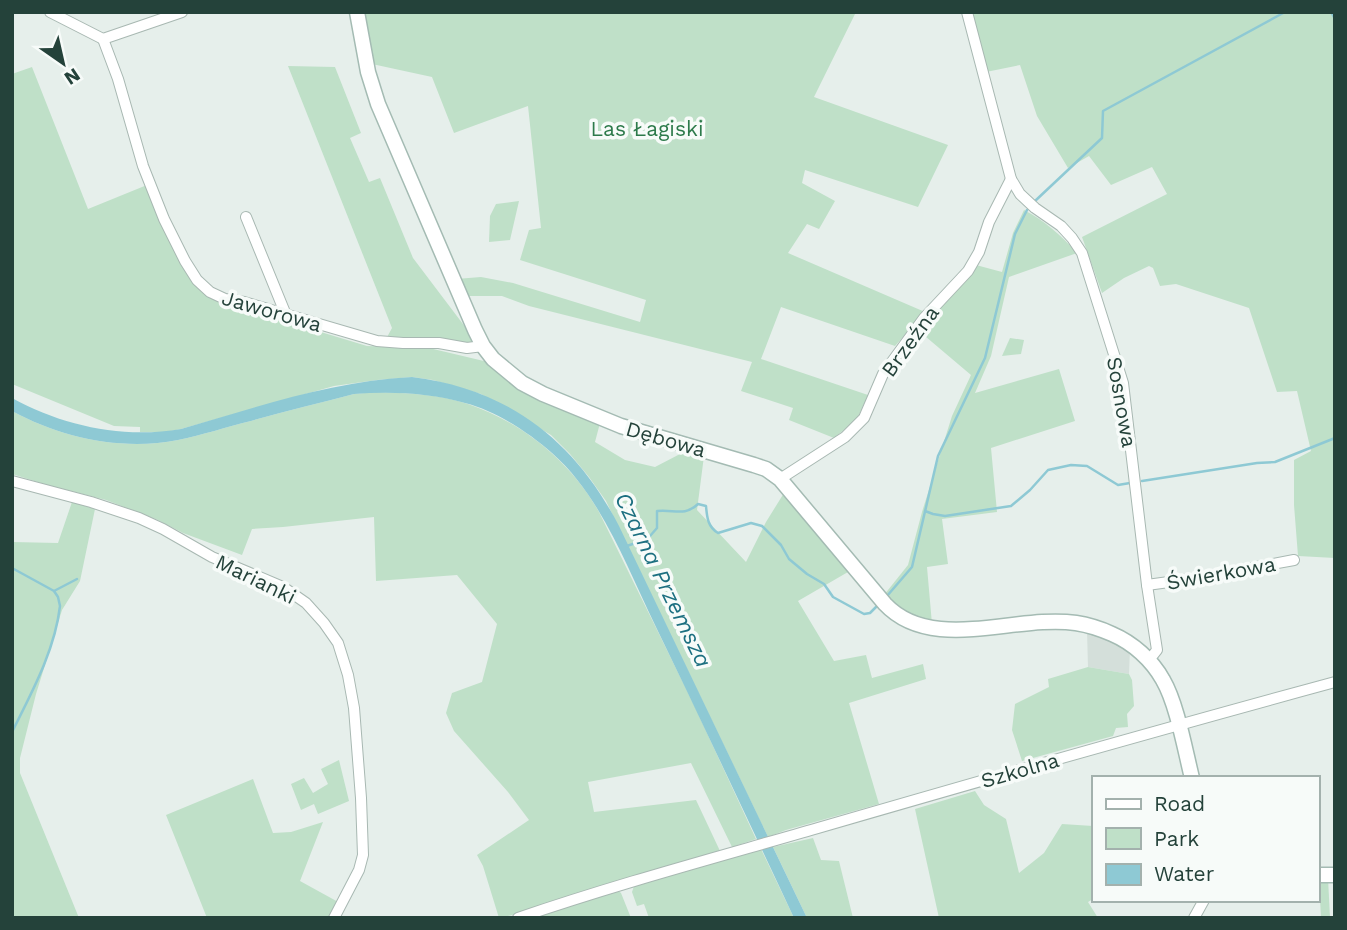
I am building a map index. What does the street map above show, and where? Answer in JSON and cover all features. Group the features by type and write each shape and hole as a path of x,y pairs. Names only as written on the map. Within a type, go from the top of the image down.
{"street":[{"path":"50,12 103,39 182,12"},
{"name":"Dębowa","path":"357,12 368,72 378,104 475,331 493,359 514,377 543,394 621,426 766,469 780,479 885,604 908,621 941,630 1075,622 1117,636 1149,660"},
{"name":"Sosnowa","path":"967,12 1011,179 1020,194 1061,226 1082,253 1123,383 1157,650 1149,660"},
{"name":"Jaworowa","path":"103,39 152,189 168,227 201,285 215,295 377,341 439,343 467,348 483,346"},
{"name":"Brzeźna","path":"780,479 845,437 864,418 883,374 924,318 968,271 1011,179"},
{"path":"246,217 286,314"},
{"name":"Marianki","path":"12,481 139,518 234,568 283,587 306,603 324,623 338,643 354,708 363,855 362,864 334,918"},
{"name":"Świerkowa","path":"1147,585 1294,560"},
{"path":"1149,660 1164,681 1191,776"},
{"name":"Szkolna","path":"518,918 739,850 1178,724 1335,682"},
{"path":"1194,918 1203,902"}],"shaded area":[{"path":"1087,631 1130,649 1129,674 1088,667"}],"green space":[{"name":"Las Łagiski","path":"363,12 856,12 814,97 948,145 918,207 805,170 802,183 835,201 819,229 807,224 788,253 925,312 895,346 781,307 761,359 868,395 857,419 834,438 789,420 793,408 741,391 752,362 529,306 502,296 464,296 456,279 481,277 513,283 640,322 646,300 520,260 529,230 541,228 528,106 454,133 432,77 372,64"},
{"path":"971,12 1335,12 1335,558 1298,556 1294,460 1311,451 1297,391 1277,392 1249,308 1176,284 1160,286 1153,268 1149,266 1102,293 1082,237 1167,194 1152,167 1111,185 1089,156 1068,168 1037,116 1020,65 986,72"},
{"path":"288,66 335,67 361,133 350,138 369,182 380,178 413,258 475,340 466,344 386,339 392,328"},
{"path":"32,67 88,209 147,185 168,237 190,279 222,302 367,346 429,348 488,362 600,423 595,442 625,460 655,467 680,454 681,450 704,456 697,510 746,562 784,493 848,572 798,601 834,661 866,655 872,678 923,664 926,679 849,703 879,804 768,837 606,501 570,454 551,435 481,394 433,380 412,377 377,380 334,386 181,429 140,432 140,427 114,426 12,384 12,74"},
{"path":"519,201 510,240 489,242 490,216 496,204"},
{"path":"1024,210 1052,229 1077,253 1009,277 991,356 975,393 1059,369 1075,421 991,448 997,512 942,519 948,564 927,567 932,624 916,619 884,595 908,565 952,416 971,375 919,331 976,265 1002,272 1013,233"},
{"path":"1010,338 1024,340 1021,354 1002,356"},
{"path":"376,392 446,398 488,412 526,433 574,477 599,512 694,705 756,839 732,847 691,763 588,782 594,812 696,800 720,851 499,918 477,855 529,820 454,731 446,713 452,693 482,682 497,624 457,575 376,581 374,517 252,529 242,555 106,500 12,474 12,411 51,428 93,440 157,443 196,436 354,394"},
{"path":"72,502 95,509 80,581 62,610 36,694 20,758 20,773 79,918 12,918 12,542 58,543"},
{"path":"1088,667 1129,674 1134,706 1127,714 1128,727 1116,728 1113,736 1022,761 1012,730 1015,704 1049,687 1048,679"},
{"path":"339,760 349,801 318,814 314,804 301,810 291,784 304,778 313,793 328,784 321,769"},
{"path":"253,779 273,833 291,832 323,822 300,881 340,903 332,918 207,918 166,815"},
{"path":"975,791 984,805 1006,819 1019,873 1044,853 1062,824 1092,826 1092,900 1088,902 1098,918 939,918 915,809"},
{"path":"813,838 821,860 839,861 853,918 807,918 773,847"},
{"path":"761,849 794,918 649,918 644,904 637,906 632,892 634,886"},
{"path":"1328,878 1330,918 1321,918 1319,880"},
{"path":"617,890 621,893 631,918 531,918"}],"water":[{"path":"412,377 447,383 479,393 509,407 560,445 582,469 619,526 807,918 794,918 623,556 599,511 569,470 533,437 488,411 465,403 396,393 354,394 196,436 157,443 93,440 51,428 12,411 12,398 52,416 94,428 159,432 181,429 324,389"}],"waterway":[{"path":"1035,201 1102,138 1103,111 1285,12"},
{"path":"1331,12 1335,19"},
{"path":"887,596 912,567 938,456 985,358 1015,234 1027,210"},
{"path":"1142,481 1275,462 1335,438"},
{"path":"925,511 945,516 1011,506 1048,470 1071,465 1087,466 1118,485 1130,483"},
{"name":"Czarna Przemsza","path":"650,536 657,528 657,511 683,511 698,504 706,506 709,522 718,533 751,523 762,526 781,545 789,559 824,584 833,597 864,614 870,613 879,604"},
{"name":"Czarna Przemsza","path":"627,546 641,541"},
{"path":"12,568 54,591 60,606 48,655 12,732"},
{"path":"54,591 77,579"}]}
